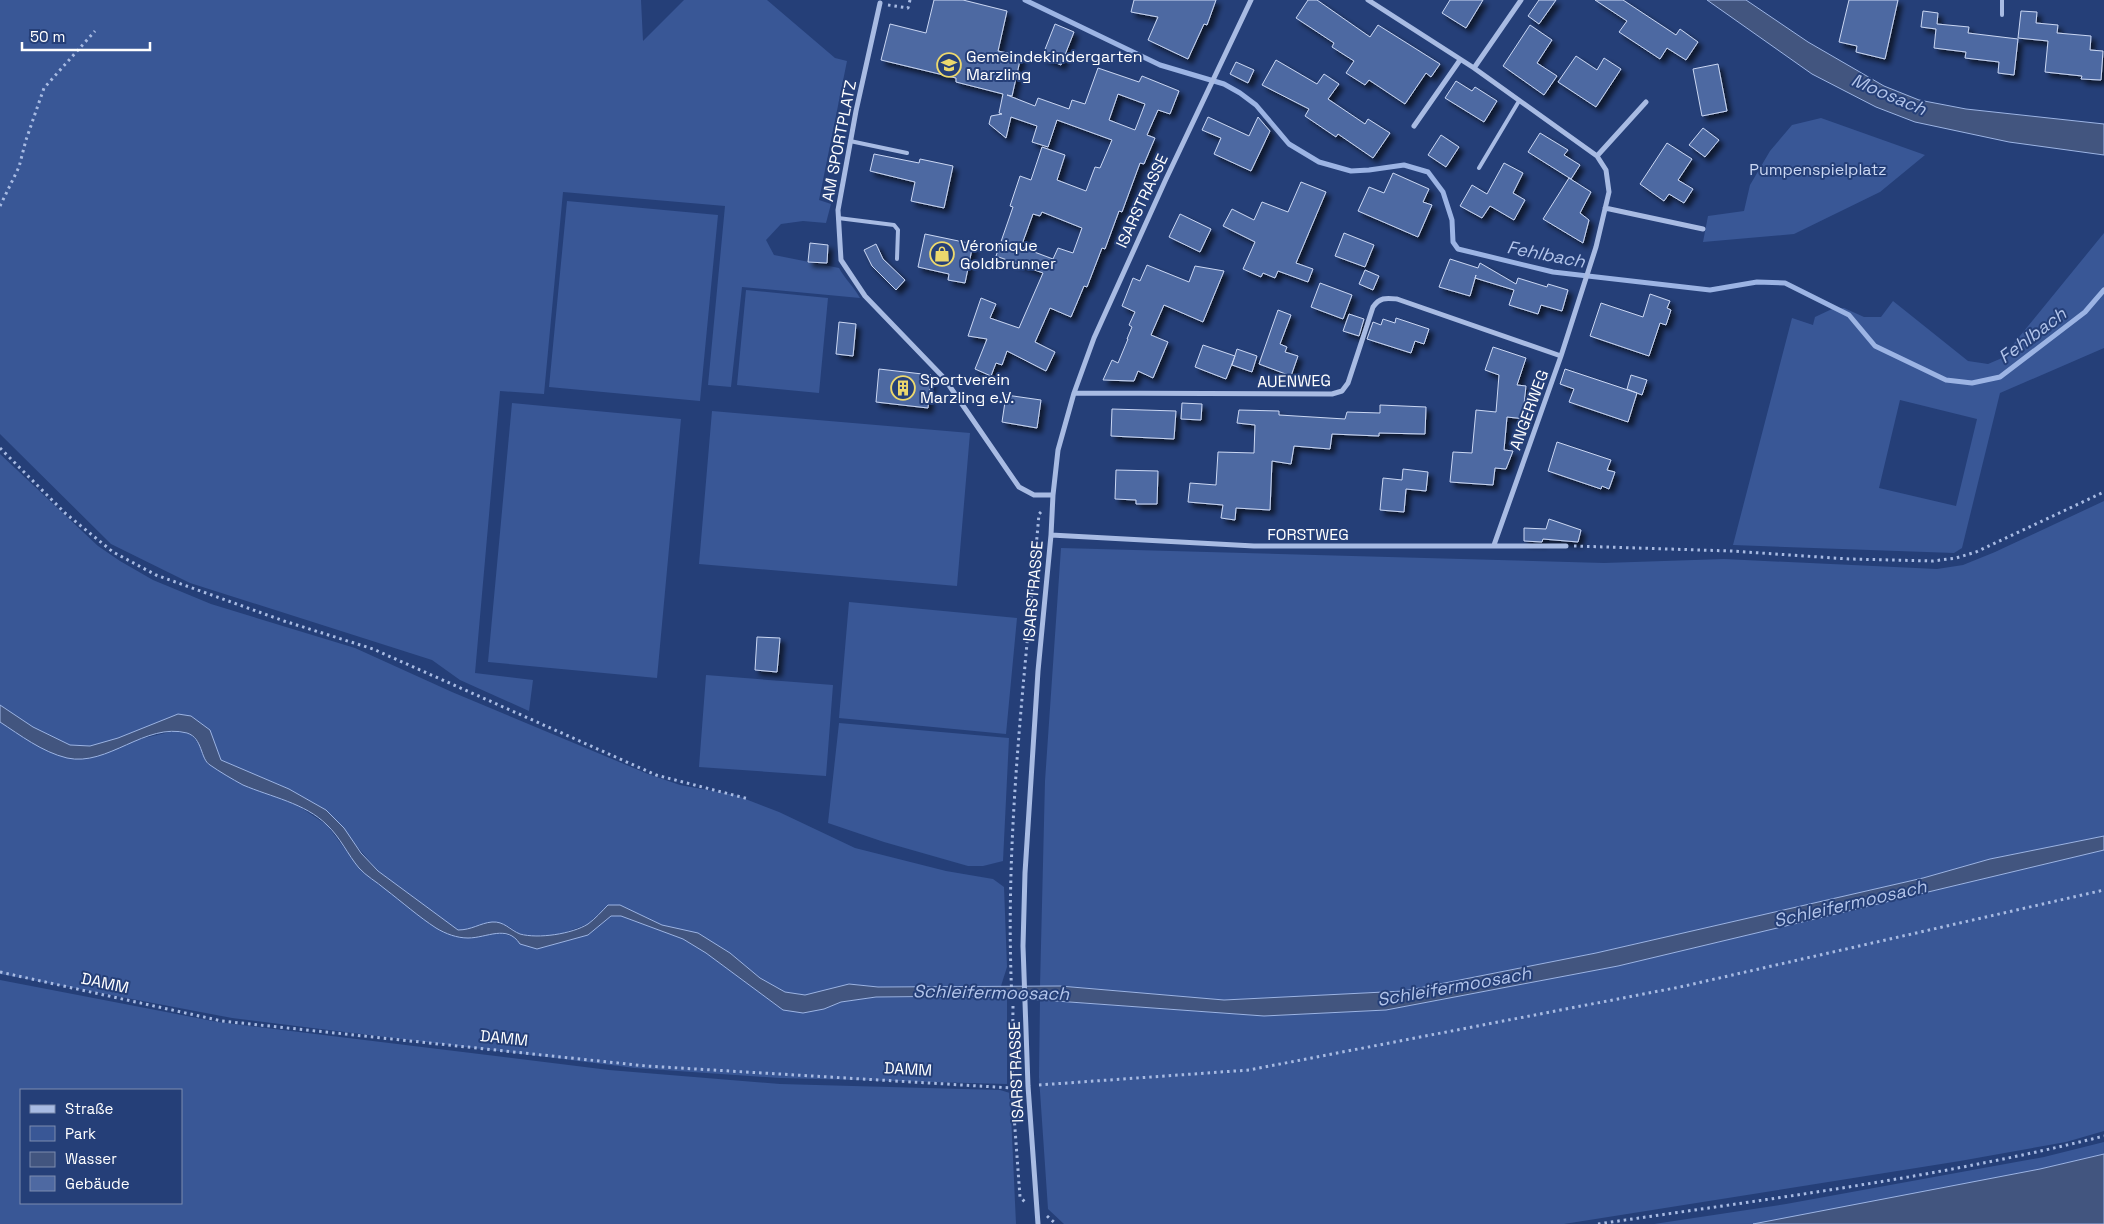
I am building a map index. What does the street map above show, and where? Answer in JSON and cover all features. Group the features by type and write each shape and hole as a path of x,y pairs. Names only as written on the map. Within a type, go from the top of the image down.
{"street":[{"name":"ISARSTRASSE","path":"1038,1224 1028,1086 1023,946 1029,789 1051,535 1052,496 1058,450 1074,393 1094,338 1251,0"},
{"path":"1368,0 1474,68 1597,156 1606,170 1609,192 1605,208 1703,229"},
{"path":"1474,68 1520,0"},
{"name":"AM SPORTPLATZ","path":"880,3 850,141 838,210 841,260 865,296 944,378 1019,487 1034,495 1052,496"},
{"path":"1414,126 1460,60"},
{"path":"1597,156 1646,102"},
{"name":"ANGERWEG","path":"1494,545 1561,356 1588,273 1605,208"},
{"name":"AUENWEG","path":"1074,393 1332,394 1342,391 1348,383 1374,307 1378,300 1386,298 1397,299 1561,356"},
{"name":"FORSTWEG","path":"1051,535 1254,546 1566,546"}],"lane":[{"path":"2002,0 2002,14"},
{"path":"1479,168 1519,101"},
{"path":"850,141 907,153"},
{"path":"838,218 894,226 898,230 897,259"}],"path":[{"path":"880,3 908,8 910,0"},
{"path":"0,206 19,167 44,88 95,31"},
{"path":"0,448 65,513 106,546 156,575 284,622 373,649 656,776 749,800"},
{"path":"1566,546 1731,551 1849,559 1933,561 1956,558 1976,552 2104,492"},
{"path":"1036,1086 1249,1070 1680,987 2104,890"},
{"path":"1009,945 1013,1006 1012,1088 1020,1197 1037,1214"},
{"name":"DAMM","path":"0,972 222,1021 646,1066 1012,1088"},
{"path":"1598,1224 1881,1182 2049,1150 2104,1136"}],"green space":[{"path":"0,0 641,0 643,41 684,0 767,0 835,58 847,61 819,200 831,204 826,223 803,221 781,224 766,240 774,255 839,268 860,298 742,287 731,387 708,385 725,206 563,192 544,394 500,391 475,673 533,680 529,711 460,680 432,660 190,583 111,544 0,434"},
{"name":"Pumpenspielplatz","path":"1821,118 1925,155 1880,192 1794,234 1703,242 1708,216 1744,211 1750,185 1770,151 1792,125"},
{"path":"567,201 718,215 700,401 549,387"},
{"path":"2104,233 2104,348 2000,393 1962,548 1954,553 1733,545 1792,318 1813,325 1815,317 1832,309 1844,308 1864,317 1881,317 1893,301 1968,361 1988,364 2002,358","holes":["1900,400 1977,419 1956,506 1879,488"]},
{"path":"746,290 828,298 819,393 737,385"},
{"path":"512,403 681,419 657,678 488,662"},
{"path":"712,411 970,433 957,586 699,564"},
{"path":"0,454 98,546 153,580 211,604 355,648 452,692 648,774 680,785 735,795 779,812 855,848 946,871 993,879 1004,887 1007,967 1001,986 878,987 849,984 805,995 785,992 760,978 730,953 698,934 662,925 620,905 608,905 588,924 558,935 530,936 518,933 508,926 480,925 469,930 458,930 378,871 326,810 289,789 221,760 210,730 191,716 178,714 118,738 90,746 70,745 33,727 0,705"},
{"path":"2104,501 2104,836 1990,859 1923,878 1596,953 1404,991 1224,1000 1060,986 1040,986 1045,781 1061,548 1604,563 1724,559 1937,569 1963,565 1995,552"},
{"path":"849,602 1017,618 1006,734 839,718"},
{"path":"706,675 833,685 826,776 699,767"},
{"path":"0,722 35,744 85,758 140,739 174,731 190,734 201,746 208,764 242,784 297,805 327,825 360,869 471,938 482,935 505,934 537,949 588,935 611,916 621,916 683,939 706,953 783,1010 824,1009 841,1002 876,997 1007,998 1007,1084 780,1078 635,1068 232,1018 0,974"},
{"path":"839,723 1009,738 1003,861 983,866 968,866 884,842 828,823"},
{"path":"2104,850 2104,1131 2066,1142 1960,1161 1564,1224 1064,1224 1048,1209 1039,1077 1040,1000 1264,1016 1386,1010 1618,966"},
{"path":"0,980 218,1022 609,1070 780,1084 1000,1090 1010,1093 1016,1224 0,1224"},
{"path":"2104,1142 2104,1154 2040,1169 1792,1218 1753,1224 1654,1224 1786,1204 2044,1157"}],"water":[{"name":"Moosach","path":"1707,0 1746,0 1808,42 1884,86 1919,100 1966,109 2104,124 2104,155 2009,142 1915,122 1876,107 1812,74"},
{"name":"Schleifermoosach","path":"0,705 33,727 70,745 90,746 118,738 178,714 191,716 210,730 221,760 289,789 326,810 344,828 361,853 378,871 458,930 496,922 520,934 536,936 555,935 581,928 608,905 620,905 662,925 698,933 730,953 760,978 785,992 805,995 849,984 878,987 1060,986 1224,1000 1404,991 1596,953 1923,878 1990,859 2104,836 2104,850 1618,966 1386,1010 1264,1016 986,996 876,997 841,1002 824,1009 803,1013 783,1010 706,953 683,939 621,916 611,916 588,935 537,949 520,944 515,938 503,933 468,938 448,934 423,919 362,871 336,835 318,817 287,801 243,785 210,765 204,758 196,739 187,733 171,731 156,734 97,756 82,759 67,758 23,738 0,722"},
{"path":"2104,1154 2104,1224 1753,1224 2040,1169"}],"building":[{"path":"934,0 963,0 1007,11 998,51 1021,56 1012,96 1007,95 1035,106 1038,98 1069,109 1072,100 1085,104 1098,68 1139,82 1142,76 1179,91 1170,114 1158,110 1147,135 1155,138 1144,164 1140,163 1122,212 1119,211 1105,249 1102,248 1087,287 1084,286 1071,317 1050,308 1035,342 1055,352 1046,371 1007,351 1002,365 996,363 991,376 975,369 987,339 968,336 981,298 996,304 990,318 1019,328 1043,273 996,256 1013,207 1010,206 1020,176 1031,180 1042,147 1065,155 1057,180 1086,191 1095,167 1100,168 1112,140 1057,120 1048,147 1032,142 1037,126 1011,117 1006,138 989,124 991,116 1002,114 999,113 1003,94 956,82 956,78 881,60 890,24 926,33","holes":["1118,94 1145,104 1135,130 1109,120","1042,212 1082,228 1073,253 1058,248 1053,259 1021,247 1033,214 1040,216"]},
{"path":"1134,0 1216,0 1207,25 1204,24 1188,59 1148,40 1158,17 1131,12"},
{"path":"1308,0 1317,0 1370,37 1378,25 1440,64 1431,77 1426,73 1405,104 1369,80 1365,85 1346,73 1354,61 1332,47 1334,43 1296,18"},
{"path":"1450,0 1483,0 1466,28 1442,13"},
{"path":"1539,0 1556,0 1539,24 1528,16"},
{"path":"1595,0 1623,0 1676,35 1680,29 1698,42 1686,60 1667,48 1660,59 1619,32 1627,21"},
{"path":"1849,0 1898,0 1885,59 1856,52 1857,46 1839,42"},
{"path":"1923,11 1938,13 1937,24 1969,27 1968,33 2018,39 2014,75 1998,73 1999,62 1965,58 1966,52 1934,48 1936,29 1921,27"},
{"path":"2021,11 2037,12 2036,23 2058,25 2057,33 2091,36 2090,50 2103,51 2101,80 2081,79 2082,76 2045,72 2048,41 2018,38"},
{"path":"1055,24 1074,32 1061,65 1042,57"},
{"path":"1530,25 1552,40 1537,63 1557,76 1544,95 1503,66"},
{"path":"1576,56 1597,70 1604,58 1621,69 1596,107 1558,82"},
{"path":"1276,60 1317,84 1324,74 1339,84 1328,99 1365,124 1368,119 1390,133 1373,158 1338,134 1336,137 1305,116 1309,109 1262,85"},
{"path":"1236,62 1254,70 1248,83 1230,74"},
{"path":"1718,64 1727,111 1702,116 1693,69"},
{"path":"1456,81 1472,91 1475,87 1497,101 1484,122 1445,98"},
{"path":"1208,117 1249,136 1258,117 1270,131 1251,171 1214,154 1221,138 1202,130"},
{"path":"1703,128 1719,140 1705,157 1689,145"},
{"path":"1540,133 1568,150 1564,155 1580,165 1571,179 1528,152"},
{"path":"1441,135 1459,147 1446,167 1428,155"},
{"path":"1667,143 1692,159 1678,180 1693,189 1684,203 1669,194 1664,201 1640,184"},
{"path":"874,154 919,163 920,159 953,166 944,208 911,201 915,182 870,171"},
{"path":"1504,163 1523,173 1513,193 1525,200 1514,220 1490,206 1482,218 1460,206 1472,185 1487,194"},
{"path":"1393,173 1429,189 1423,202 1432,205 1418,237 1358,211 1369,187 1384,193"},
{"path":"1569,178 1591,192 1580,213 1589,220 1583,243 1543,219"},
{"path":"1301,182 1326,192 1296,263 1313,269 1308,282 1278,271 1275,278 1263,273 1261,277 1243,269 1255,242 1223,226 1232,209 1254,220 1262,202 1288,212"},
{"path":"1180,214 1211,229 1200,252 1169,237"},
{"path":"1344,233 1374,245 1365,267 1335,256"},
{"path":"925,234 973,244 965,283 948,280 949,274 918,267"},
{"path":"810,243 828,245 827,263 808,262"},
{"path":"876,244 883,259 905,280 896,290 872,266 864,250"},
{"path":"1450,259 1478,268 1480,263 1516,284 1518,278 1547,287 1548,284 1568,290 1562,311 1541,305 1538,314 1509,305 1514,290 1475,278 1470,296 1439,287"},
{"path":"1147,265 1189,282 1195,266 1224,271 1203,322 1164,305 1151,335 1168,342 1153,378 1138,371 1134,381 1103,380 1112,360 1118,363 1132,327 1129,325 1135,312 1122,306 1133,278 1140,281"},
{"path":"1365,270 1379,276 1373,290 1359,284"},
{"path":"1320,283 1352,295 1343,319 1311,307"},
{"path":"1650,294 1670,301 1667,308 1671,310 1666,325 1660,323 1649,356 1590,336 1601,303 1643,317"},
{"path":"1278,310 1291,315 1280,344 1287,347 1285,352 1298,356 1291,376 1259,364"},
{"path":"1349,314 1364,319 1359,336 1343,331"},
{"path":"1396,318 1429,329 1424,344 1415,341 1411,353 1367,339 1373,322 1381,325 1383,319 1395,323"},
{"path":"839,322 856,324 853,356 836,354"},
{"path":"1203,345 1235,356 1226,379 1195,367"},
{"path":"1493,347 1526,358 1517,385 1526,386 1524,404 1527,404 1526,419 1507,417 1504,450 1513,451 1506,469 1495,468 1493,485 1450,482 1453,452 1472,453 1476,410 1496,412 1499,375 1485,370"},
{"path":"1237,349 1257,356 1252,372 1232,365"},
{"name":"Sportverein Marzling e.V.","path":"879,369 931,375 928,408 876,402"},
{"path":"1565,369 1637,393 1628,422 1569,402 1574,389 1560,384"},
{"path":"1631,375 1647,380 1642,395 1627,389"},
{"path":"1006,395 1041,400 1037,428 1002,422"},
{"path":"1182,403 1202,404 1201,420 1181,419"},
{"path":"1380,405 1426,407 1425,434 1379,433 1379,436 1332,434 1330,449 1294,446 1291,464 1272,461 1270,510 1236,508 1235,520 1221,518 1223,505 1188,502 1190,483 1216,485 1218,452 1254,453 1255,425 1237,423 1239,410 1279,411 1279,415 1345,419 1347,412 1380,413"},
{"path":"1112,409 1176,411 1174,439 1111,436"},
{"path":"1557,442 1611,460 1607,470 1615,472 1609,489 1602,486 1601,489 1548,471"},
{"path":"1403,469 1428,472 1426,491 1406,489 1404,512 1380,510 1383,478 1402,480"},
{"path":"1116,470 1158,471 1157,504 1136,504 1136,500 1115,499"},
{"path":"1549,519 1581,530 1578,542 1543,539 1542,542 1524,541 1524,528 1546,529"},
{"path":"757,637 780,638 777,672 755,670"}],"waterway":[{"name":"Fehlbach","path":"1025,0 1160,65 1224,84 1256,105 1289,144 1319,162 1351,171 1404,165 1428,172 1443,192 1452,220 1453,242 1458,249 1553,272 1710,290 1757,282 1785,283 1849,315 1875,346 1946,380 1972,383 2000,377 2085,312 2104,290"}],"place":[{"name":"Gemeindekindergarten Marzling","path":"949,65"},
{"name":"Véronique Goldbrunner","path":"942,254"},
{"name":"Sportverein Marzling e.V.","path":"903,388"}]}
